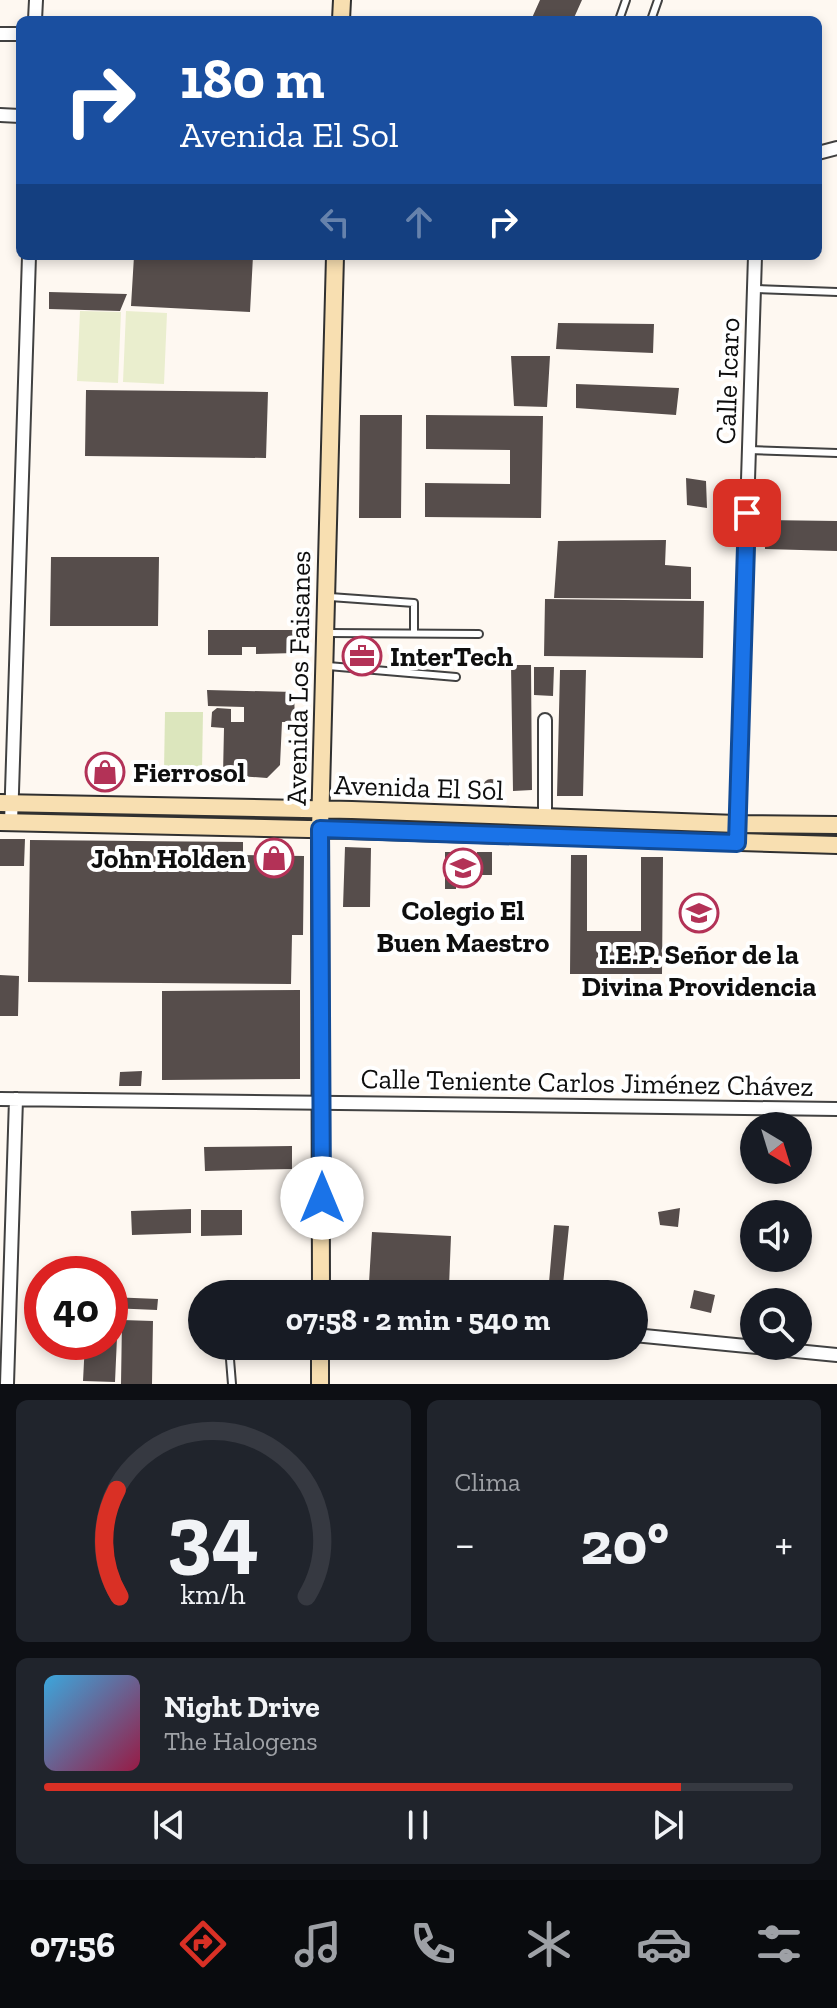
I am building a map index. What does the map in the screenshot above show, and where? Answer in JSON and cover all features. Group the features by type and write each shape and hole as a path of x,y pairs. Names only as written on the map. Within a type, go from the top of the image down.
{"main road":[{"name":"Avenida Los Faisanes","path":"321,1280 320,829 335,260"},
{"name":"Avenida El Sol","path":"5,803 837,825"},
{"name":"Avenida El Sol","path":"5,822 837,845"},
{"path":"320,1360 320,1384"}],"street":[{"path":"5,822 29,260"},
{"name":"Calle Icaro","path":"737,843 755,260"},
{"path":"545,720 545,816"},
{"name":"Calle Teniente Carlos Jiménez Chávez","path":"0,1099 837,1109"},
{"path":"7,1384 16,1099"},
{"path":"648,1336 837,1355"}],"lane":[{"path":"754,289 837,292"},
{"path":"749,450 837,453"},
{"path":"326,597 414,603 414,633"},
{"path":"325,633 479,634"},
{"path":"324,666 456,677"},
{"path":"230,1360 232,1384"}],"green space":[{"path":"80,311 121,312 118,383 77,381"},
{"path":"126,311 167,313 164,384 123,382"},
{"path":"165,712 203,712 202,771 164,771"}],"building":[{"path":"540,0 582,0 575,16 533,16"},
{"path":"134,260 253,260 250,312 131,306"},
{"path":"49,292 127,294 120,311 49,309"},
{"path":"558,323 654,324 653,353 556,349"},
{"path":"511,356 550,356 547,407 514,406"},
{"path":"576,384 679,388 676,415 576,408"},
{"path":"86,390 268,392 266,458 85,456"},
{"path":"360,415 402,415 401,518 359,518"},
{"path":"426,415 543,416 541,518 425,517 425,483 510,484 510,450 426,449"},
{"path":"686,478 706,481 707,508 687,505"},
{"path":"764,520 837,521 837,551 765,549"},
{"path":"666,540 665,565 691,567 691,599 554,598 558,541"},
{"path":"51,557 159,557 158,626 50,626"},
{"path":"545,599 704,601 703,658 544,656"},
{"path":"208,630 296,630 296,653 256,654 256,647 242,647 242,655 208,655"},
{"path":"511,665 531,665 532,790 513,791"},
{"path":"534,667 554,667 553,696 534,695"},
{"path":"560,670 586,670 583,796 557,796"},
{"path":"207,690 294,692 295,722 282,722 280,765 267,778 223,775 224,728 211,727 212,712 217,708 231,709 231,722 244,722 244,707 208,706"},
{"name":"Fierrosol","path":"93,761 118,761 117,784 93,784"},
{"path":"491,779 497,781 497,793 491,795 485,793 483,787 485,781"},
{"path":"0,839 25,839 24,866 0,866"},
{"path":"30,840 243,842 243,855 304,856 303,935 292,935 291,984 28,982"},
{"path":"345,847 371,848 370,907 343,907"},
{"path":"445,852 456,852 456,889 445,889"},
{"path":"477,852 492,852 492,875 477,875"},
{"path":"571,855 587,855 587,931 641,931 641,857 663,857 662,974 570,974"},
{"path":"0,975 19,976 18,1016 0,1016"},
{"path":"300,990 300,1079 162,1080 162,991"},
{"path":"142,1071 141,1086 119,1086 120,1072"},
{"path":"292,1146 292,1169 205,1171 204,1147"},
{"path":"680,1208 678,1227 660,1225 658,1212"},
{"path":"191,1209 191,1233 132,1235 131,1211"},
{"path":"201,1210 242,1210 242,1235 201,1236"},
{"path":"554,1225 569,1226 563,1280 549,1280"},
{"path":"372,1232 451,1236 449,1280 369,1280"},
{"path":"694,1290 715,1295 711,1313 690,1308"},
{"path":"128,1298 158,1299 157,1310 128,1309"},
{"path":"128,1320 153,1321 152,1384 121,1384 121,1360 128,1360"},
{"path":"84,1360 116,1360 115,1382 83,1381"}],"place":[{"name":"InterTech","path":"362,656"},
{"name":"Fierrosol","path":"105,772"},
{"name":"John Holden","path":"274,858"},
{"name":"Colegio El Buen Maestro","path":"463,868"},
{"name":"I.E.P. Señor de la Divina Providencia","path":"699,913"}],"route":[{"path":"322,1198 320,829 737,843 747,513"}]}
